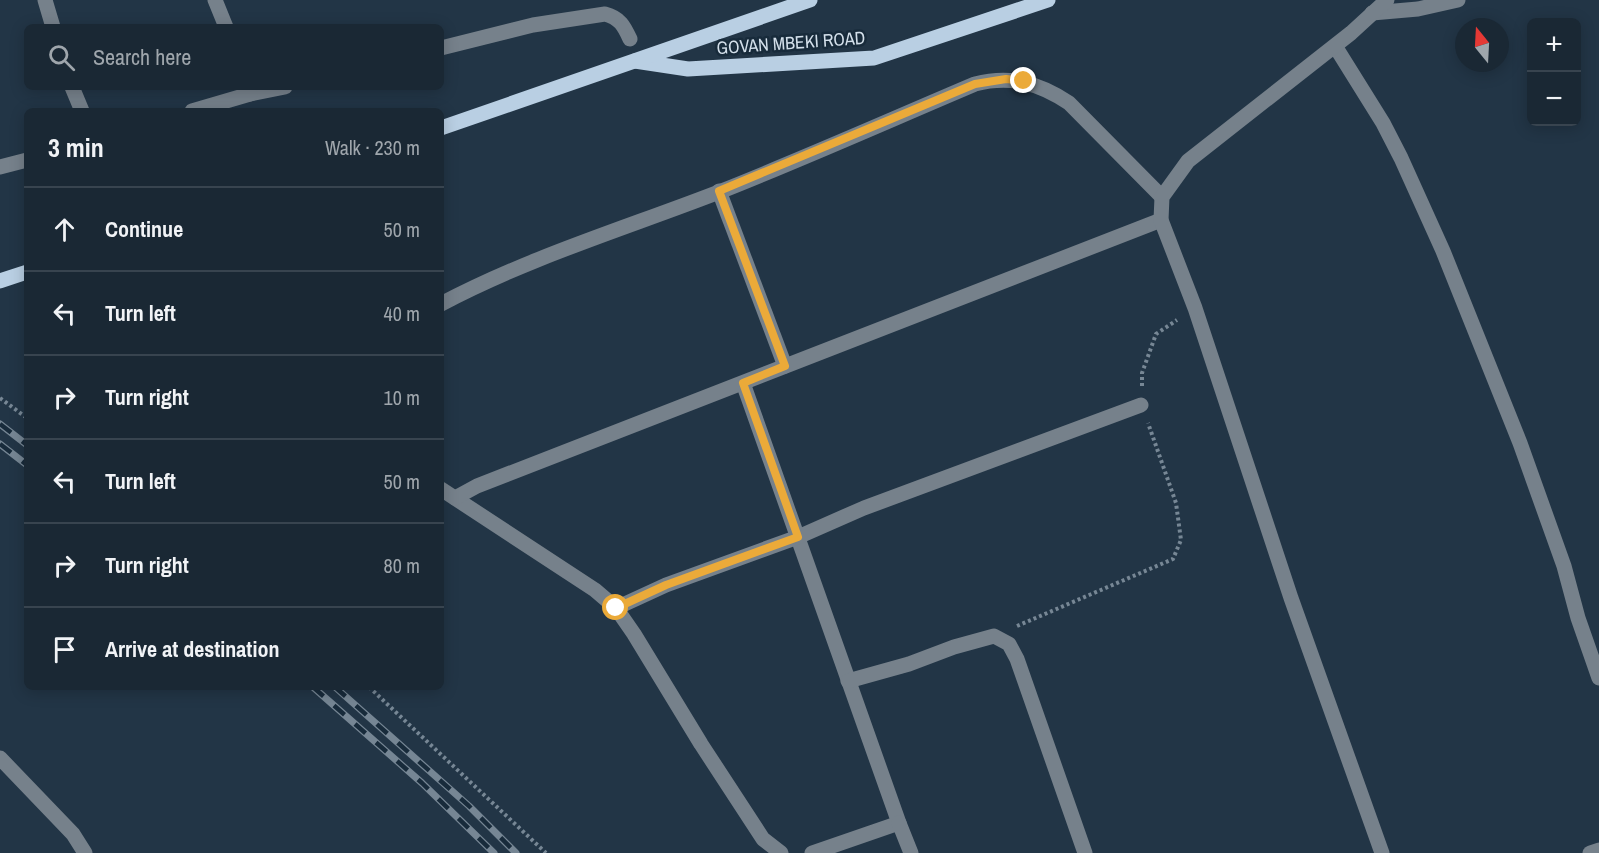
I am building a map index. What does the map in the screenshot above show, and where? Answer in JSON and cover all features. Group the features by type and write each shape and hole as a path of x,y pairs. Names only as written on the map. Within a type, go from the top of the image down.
{"main road":[{"name":"GOVAN MBEKI ROAD","path":"444,127 810,0"},
{"name":"GOVAN MBEKI ROAD","path":"635,61 688,69 874,58 1048,0"},
{"path":"0,281 24,273"}],"street":[{"path":"45,0 52,24"},
{"path":"215,0 225,24"},
{"path":"1382,853 1291,598 1196,308 1161,220 1162,197 1188,161 1335,46 1387,0"},
{"path":"1372,13 1418,9 1458,0"},
{"path":"444,47 532,25 605,14 616,16 630,39"},
{"path":"1335,46 1383,123 1443,251 1520,443 1564,566 1578,618 1599,678"},
{"path":"444,303 501,275 604,233 719,191 975,84 1006,79 1024,81 1051,91 1069,103 1162,197"},
{"path":"73,90 81,108"},
{"path":"200,108 249,90"},
{"path":"0,167 24,161"},
{"path":"719,191 785,366"},
{"path":"455,498 477,486 1161,220"},
{"path":"743,383 911,853"},
{"path":"616,608 666,585 798,537 864,508 1141,405"},
{"path":"444,491 595,590 616,608 763,838 781,853"},
{"path":"848,681 909,664 954,646 994,636 1009,644 1017,659 1085,853"},
{"path":"0,758 73,834 85,853"},
{"path":"812,853 899,823"},
{"path":"1590,853 1599,850"}],"path":[{"path":"994,636 1173,559 1181,540 1176,503 1141,405 1142,373 1156,334 1196,308"},
{"path":"0,398 24,416"},
{"path":"372,690 546,853"}],"railway":[{"path":"0,424 24,443"},
{"path":"0,444 24,463"},
{"path":"316,690 422,783 494,853"},
{"path":"338,690 469,806 516,853"}],"route":[{"path":"616,608 666,585 798,537 743,383 785,366 719,191 975,84 989,80 1024,81"}]}
